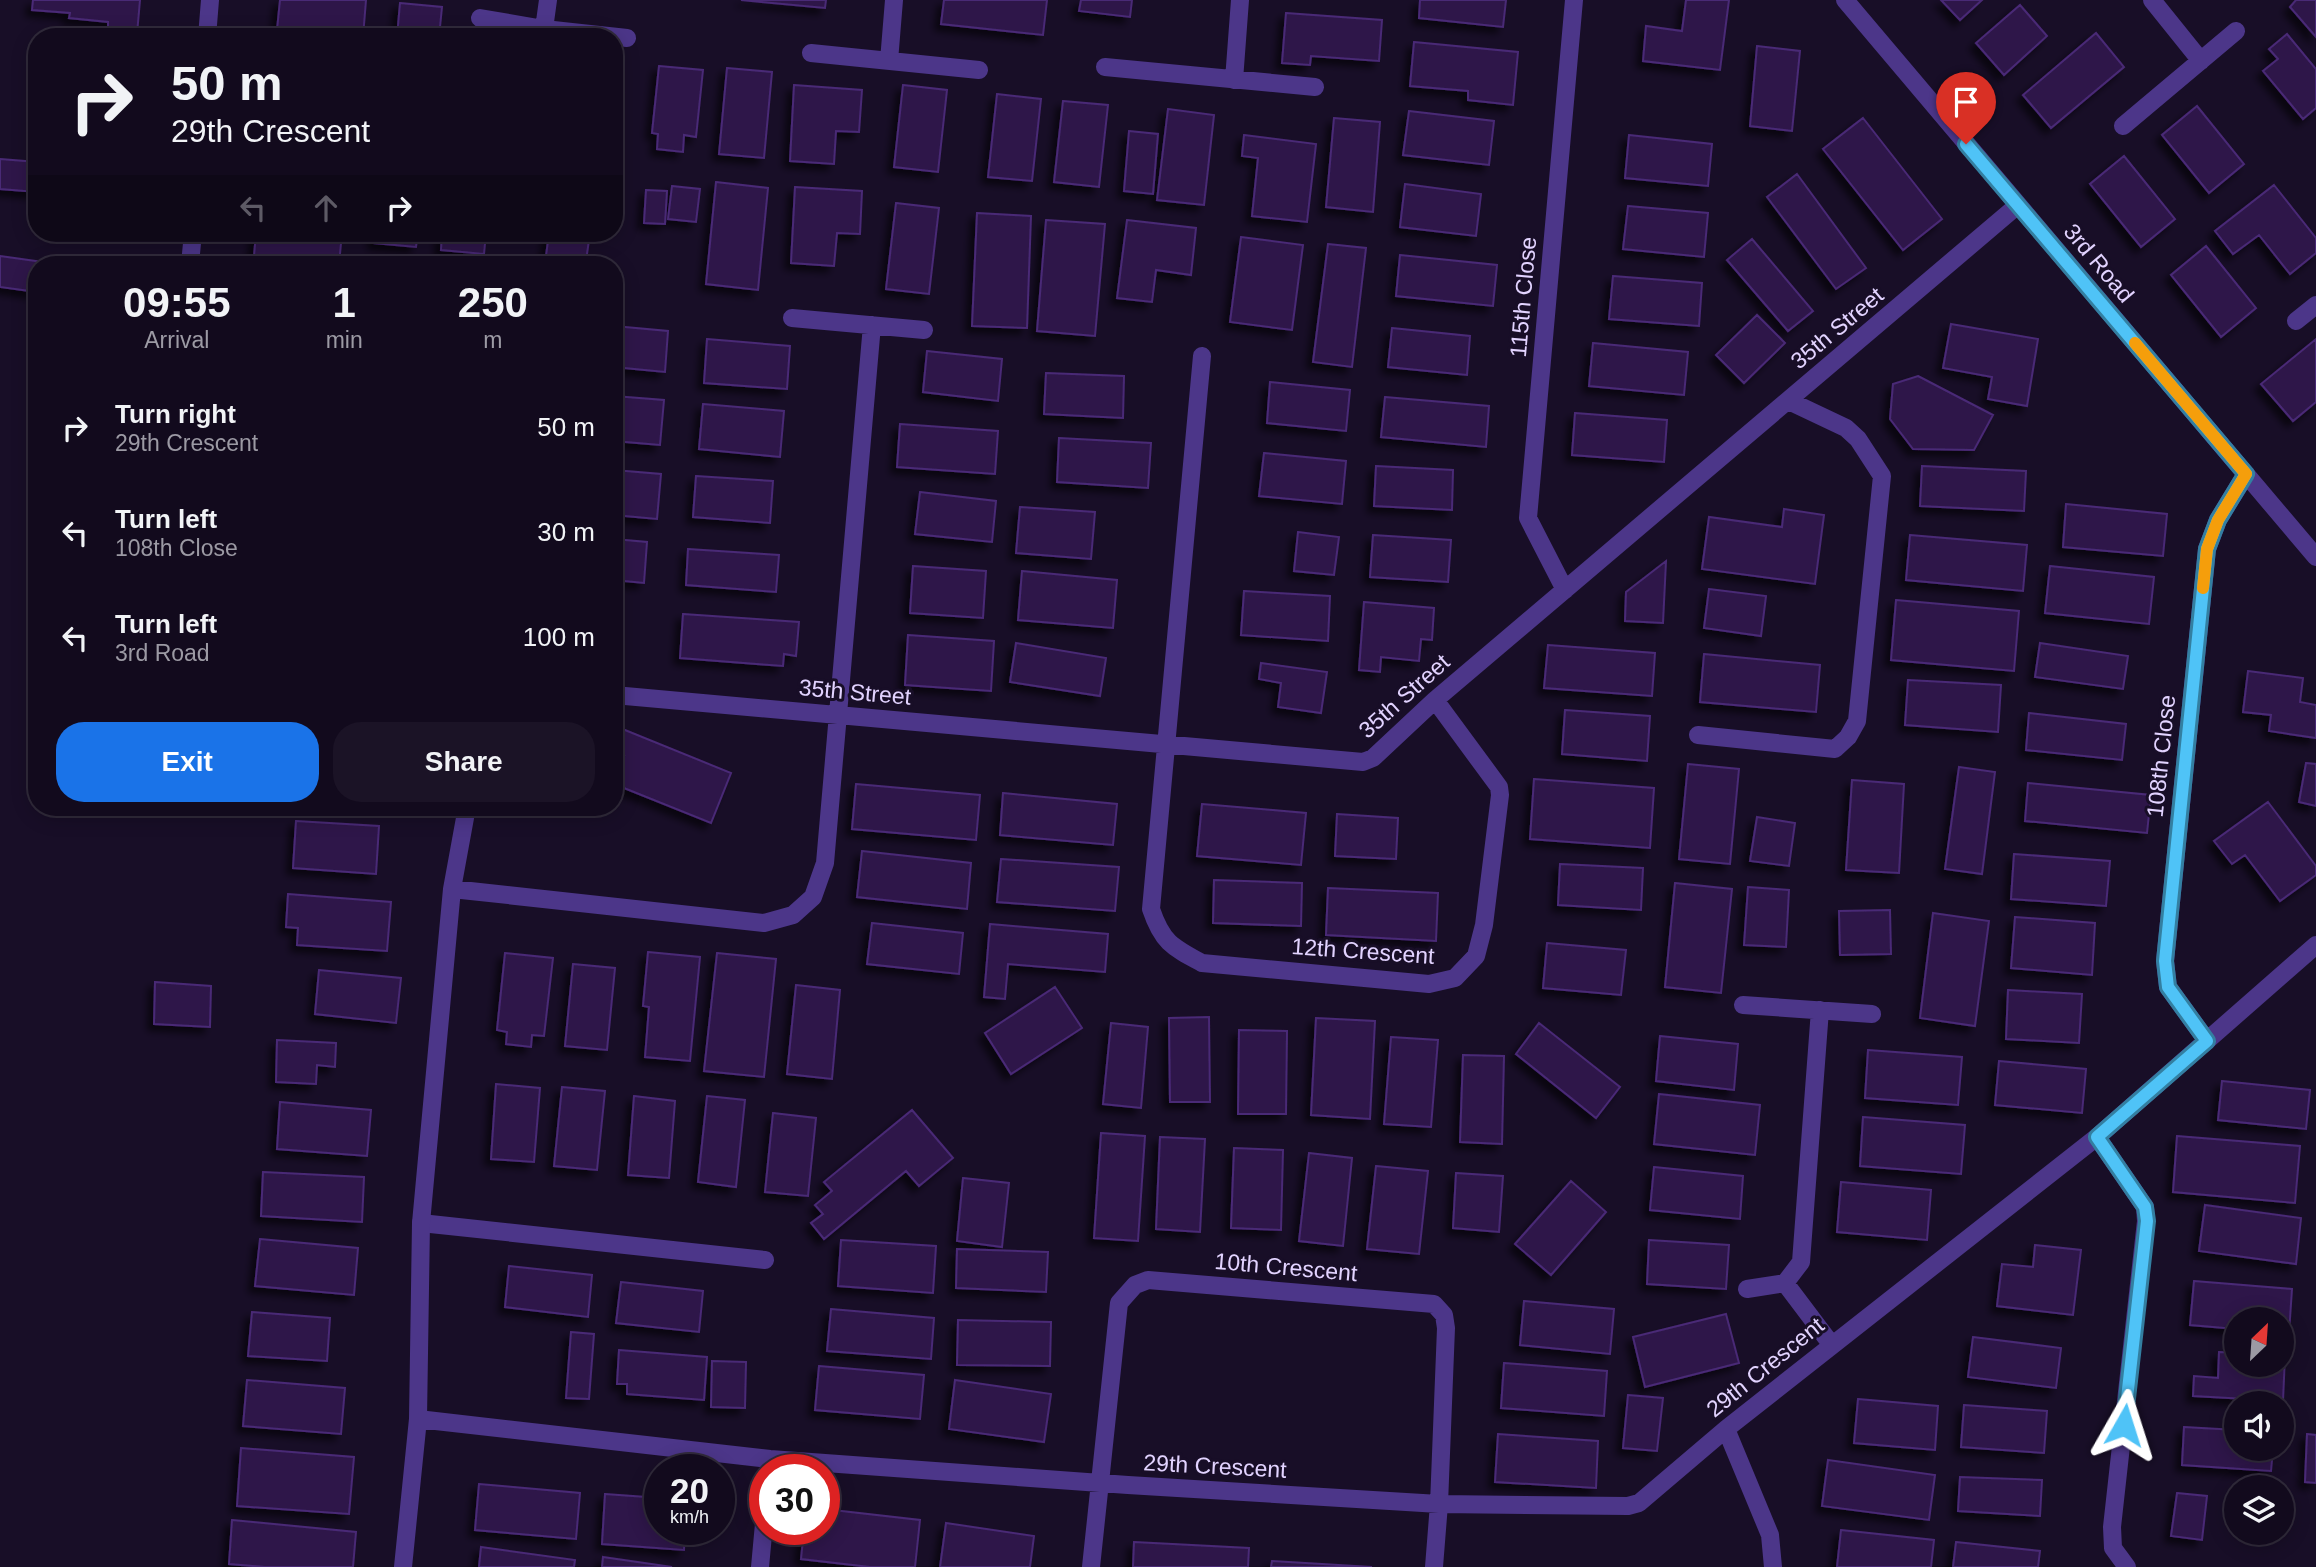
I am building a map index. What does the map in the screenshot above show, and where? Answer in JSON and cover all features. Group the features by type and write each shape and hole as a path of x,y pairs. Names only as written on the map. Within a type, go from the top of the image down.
{"street":[{"path":"208,28 210,0"},
{"path":"544,28 548,0"},
{"path":"889,61 894,0"},
{"path":"1234,80 1240,0"},
{"name":"115th Close","path":"1565,590 1528,518 1573,0"},
{"name":"3rd Road","path":"1845,0 2316,557"},
{"path":"2152,0 2201,61"},
{"path":"480,18 538,28"},
{"path":"2123,126 2236,31"},
{"path":"623,38 627,38"},
{"path":"811,53 979,70"},
{"path":"1105,67 1315,87"},
{"name":"35th Street","path":"623,696 1363,762 1373,758 1435,700 2018,205"},
{"path":"2296,321 2316,305"},
{"path":"792,317 924,330"},
{"path":"452,889 764,923 793,915 813,897 825,863 872,325"},
{"name":"12th Crescent","path":"1202,356 1151,909 1158,930 1175,948 1202,962 1429,984 1455,978 1476,956 1484,925 1500,795 1499,787 1435,700"},
{"path":"1698,735 1835,749 1848,737 1857,720 1882,476 1858,439 1846,428 1789,401"},
{"name":"108th Close","path":"2207,1041 2168,987 2165,961 2207,549 2218,520 2246,474"},
{"path":"403,1567 418,1419 421,1223 452,889 465,816"},
{"name":"29th Crescent","path":"840,1469 1439,1504 1628,1506 1639,1503 1831,1344 2097,1137 2316,945"},
{"path":"1743,1005 1872,1014"},
{"path":"1747,1289 1785,1283 1801,1262 1821,1010"},
{"path":"2097,1137 2145,1207 2147,1221 2112,1527 2113,1548 2127,1567"},
{"path":"421,1223 765,1260"},
{"name":"10th Crescent","path":"1099,1482 1119,1303 1135,1285 1148,1280 1434,1304 1444,1315 1446,1328 1439,1504"},
{"path":"1785,1283 1831,1344"},
{"name":"29th Crescent","path":"418,1419 749,1462"},
{"path":"1726,1429 1770,1535 1773,1567"},
{"path":"1091,1567 1099,1482"},
{"path":"1434,1567 1439,1504"},
{"path":"760,1567 762,1545"}],"building":[{"path":"33,0 140,0 138,28 108,28 108,22 69,18 70,13 32,10"},
{"path":"280,0 366,0 364,28 277,28"},
{"path":"741,0 826,0 825,8"},
{"path":"944,0 1047,0 1043,35 941,24"},
{"path":"1081,0 1132,0 1130,17 1079,11"},
{"path":"1420,0 1506,0 1503,27 1419,18"},
{"path":"1686,0 1729,0 1720,70 1643,61 1646,26 1682,31"},
{"path":"1941,0 1982,0 1960,20"},
{"path":"2296,0 2316,0 2316,37 2290,7"},
{"path":"400,3 442,7 440,28 398,28"},
{"path":"2020,5 2047,36 2004,75 1976,43"},
{"path":"1286,13 1382,20 1379,61 1311,56 1310,65 1282,63"},
{"path":"2096,33 2124,67 2051,128 2023,95"},
{"path":"2287,34 2316,69 2316,108 2303,119 2263,71 2278,59 2269,49"},
{"path":"1414,42 1518,52 1513,105 1468,100 1468,91 1410,86"},
{"path":"1757,46 1800,51 1792,131 1750,126"},
{"path":"659,66 703,70 696,137 684,135 683,152 657,149 658,134 652,133"},
{"path":"727,68 772,72 764,158 719,154"},
{"path":"794,85 862,90 859,132 836,131 834,164 790,161"},
{"path":"903,85 947,90 938,172 894,167"},
{"path":"997,94 1041,99 1032,181 988,177"},
{"path":"1063,101 1108,105 1099,187 1054,182"},
{"path":"2197,106 2244,164 2209,193 2162,135"},
{"path":"1168,109 1214,115 1204,205 1157,200"},
{"path":"1409,111 1494,121 1489,165 1403,155"},
{"path":"1334,118 1380,122 1373,212 1326,207"},
{"path":"1863,118 1942,219 1903,250 1823,149"},
{"path":"1129,131 1158,134 1153,194 1124,191"},
{"path":"1244,135 1316,144 1307,222 1252,216 1258,158 1242,156"},
{"path":"1629,135 1712,144 1708,186 1625,178"},
{"path":"2124,156 2175,219 2141,247 2090,184"},
{"path":"0,159 28,161 28,191 0,189"},
{"path":"1797,174 1866,268 1836,289 1767,197"},
{"path":"716,182 768,188 758,290 706,284"},
{"path":"1405,184 1481,194 1476,236 1400,227"},
{"path":"2274,185 2316,238 2316,253 2290,274 2259,235 2233,254 2215,231"},
{"path":"672,186 700,189 696,222 668,219"},
{"path":"795,187 862,191 860,234 837,233 834,266 791,263"},
{"path":"646,190 667,191 665,224 644,223"},
{"path":"896,203 939,208 929,294 886,289"},
{"path":"1628,206 1708,213 1704,257 1623,249"},
{"path":"977,213 1031,216 1027,328 972,326"},
{"path":"1046,220 1105,224 1095,336 1037,331"},
{"path":"1127,220 1196,228 1191,275 1156,270 1152,302 1117,298"},
{"path":"1241,237 1303,245 1292,330 1230,322"},
{"path":"1752,239 1813,311 1788,331 1727,260"},
{"path":"255,242 341,242 340,256 254,256"},
{"path":"374,242 417,242 416,247"},
{"path":"441,242 485,242 484,254 441,250"},
{"path":"548,242 589,242 587,256 546,256"},
{"path":"1328,244 1366,248 1352,367 1313,362"},
{"path":"2206,246 2256,308 2221,337 2171,275"},
{"path":"1400,255 1497,265 1493,306 1396,296"},
{"path":"0,256 28,260 28,291 0,287"},
{"path":"1613,276 1702,283 1699,326 1609,319"},
{"path":"1757,315 1785,343 1744,383 1716,355"},
{"path":"1951,324 2038,339 2027,406 1988,399 1992,377 1943,368"},
{"path":"623,327 668,331 665,372 623,368"},
{"path":"1392,328 1470,336 1467,375 1388,367"},
{"path":"707,339 790,346 787,389 704,383"},
{"path":"2316,339 2316,402 2293,421 2261,384"},
{"path":"1593,343 1688,352 1684,395 1589,386"},
{"path":"927,351 1002,359 998,401 923,392"},
{"path":"1046,373 1124,376 1123,418 1044,414"},
{"path":"1918,376 1993,415 1974,450 1913,449 1890,419 1893,384"},
{"path":"1270,382 1350,390 1346,431 1267,423"},
{"path":"623,397 664,400 660,445 623,442"},
{"path":"1385,397 1489,406 1486,447 1381,437"},
{"path":"703,404 784,411 780,457 699,449"},
{"path":"1575,413 1667,420 1664,462 1572,455"},
{"path":"900,424 998,431 995,474 897,467"},
{"path":"1059,438 1151,443 1148,488 1057,482"},
{"path":"1264,453 1346,461 1342,504 1259,496"},
{"path":"1376,466 1453,470 1452,510 1374,506"},
{"path":"1922,466 2026,471 2024,511 1920,506"},
{"path":"623,471 661,474 657,519 623,516"},
{"path":"696,476 773,481 770,523 693,517"},
{"path":"920,492 996,501 992,542 915,534"},
{"path":"2066,504 2167,514 2163,556 2063,547"},
{"path":"1020,507 1095,512 1091,559 1016,553"},
{"path":"1784,509 1824,515 1815,584 1702,569 1709,517 1782,527"},
{"path":"1298,532 1339,537 1334,575 1294,571"},
{"path":"1373,535 1451,540 1448,582 1370,577"},
{"path":"1910,535 2027,545 2023,591 1906,580"},
{"path":"623,540 647,542 644,583 623,581"},
{"path":"688,549 779,555 776,592 686,585"},
{"path":"1666,561 1663,623 1625,621 1626,592"},
{"path":"913,566 986,571 983,618 910,613"},
{"path":"2050,566 2154,577 2149,624 2045,613"},
{"path":"1022,571 1117,580 1113,628 1018,620"},
{"path":"1709,589 1766,596 1761,636 1704,628"},
{"path":"1244,591 1330,596 1328,641 1241,635"},
{"path":"1896,600 2019,611 2014,671 1891,660"},
{"path":"1364,602 1434,608 1432,640 1421,639 1419,661 1381,657 1380,672 1359,670"},
{"path":"683,614 799,622 796,656 784,654 783,666 680,658"},
{"path":"908,635 994,641 991,691 905,685"},
{"path":"1016,643 1106,658 1100,696 1010,682"},
{"path":"2040,643 2128,656 2123,689 2035,677"},
{"path":"1548,645 1655,653 1652,696 1544,688"},
{"path":"1704,654 1820,665 1816,712 1700,702"},
{"path":"1261,663 1327,672 1321,713 1278,707 1281,683 1259,679"},
{"path":"2248,671 2303,678 2300,702 2316,705 2316,738 2269,731 2271,715 2243,712"},
{"path":"1908,680 2001,685 1998,732 1905,725"},
{"path":"1565,710 1650,716 1647,761 1562,754"},
{"path":"2029,713 2126,724 2122,760 2026,750"},
{"path":"623,729 731,773 711,823 623,788"},
{"path":"2306,763 2316,764 2316,806 2299,802"},
{"path":"1688,764 1739,769 1730,864 1679,859"},
{"path":"1959,767 1995,772 1982,874 1945,869"},
{"path":"1534,779 1654,788 1650,848 1530,839"},
{"path":"1852,780 1904,784 1899,873 1846,870"},
{"path":"2028,783 2151,795 2147,833 2025,821"},
{"path":"856,784 980,795 976,840 852,829"},
{"path":"1003,793 1117,804 1113,845 1000,835"},
{"path":"2268,802 2316,866 2316,875 2280,901 2245,855 2232,864 2214,841"},
{"path":"1202,804 1306,813 1301,865 1197,856"},
{"path":"1337,814 1398,818 1396,859 1335,856"},
{"path":"1757,817 1795,823 1789,866 1750,861"},
{"path":"296,821 379,826 376,874 293,868"},
{"path":"862,851 971,863 967,909 857,897"},
{"path":"2014,854 2110,861 2106,906 2011,899"},
{"path":"1001,859 1119,867 1115,911 997,902"},
{"path":"1560,864 1643,868 1641,910 1558,905"},
{"path":"1214,880 1302,883 1301,926 1213,923"},
{"path":"1675,883 1732,889 1721,993 1665,987"},
{"path":"1748,887 1789,890 1786,947 1744,945"},
{"path":"1328,888 1438,893 1436,941 1326,935"},
{"path":"288,894 391,902 387,951 297,945 298,928 286,927"},
{"path":"1890,910 1891,954 1840,955 1839,911"},
{"path":"1933,913 1989,921 1975,1026 1920,1018"},
{"path":"2015,917 2095,923 2092,975 2011,968"},
{"path":"872,923 963,933 959,974 867,964"},
{"path":"990,924 1108,934 1105,972 1008,964 1005,999 984,997"},
{"path":"1547,943 1626,950 1621,995 1543,988"},
{"path":"648,952 700,957 690,1061 645,1057 649,1007 643,1006"},
{"path":"505,953 553,958 544,1036 532,1035 531,1047 506,1044 507,1032 497,1030"},
{"path":"717,953 776,959 764,1077 704,1071"},
{"path":"573,964 615,968 607,1050 565,1046"},
{"path":"319,970 401,978 396,1023 315,1014"},
{"path":"155,982 211,986 210,1027 154,1024"},
{"path":"796,985 840,990 832,1079 787,1074"},
{"path":"1055,987 1082,1028 1011,1074 985,1033"},
{"path":"2008,990 2082,994 2079,1043 2006,1039"},
{"path":"1209,1017 1210,1102 1170,1102 1169,1018"},
{"path":"1316,1018 1375,1021 1370,1119 1311,1115"},
{"path":"1111,1023 1148,1027 1141,1108 1103,1104"},
{"path":"1539,1023 1620,1087 1596,1118 1516,1054"},
{"path":"1239,1030 1287,1031 1286,1114 1238,1114"},
{"path":"1660,1036 1738,1044 1734,1090 1656,1081"},
{"path":"1391,1037 1438,1040 1431,1127 1384,1124"},
{"path":"277,1040 336,1043 335,1067 317,1065 316,1084 276,1082"},
{"path":"1868,1050 1962,1057 1958,1105 1865,1098"},
{"path":"1463,1055 1504,1056 1502,1144 1460,1142"},
{"path":"1999,1061 2086,1069 2082,1113 1995,1105"},
{"path":"2222,1081 2310,1090 2306,1129 2218,1120"},
{"path":"496,1084 540,1088 534,1162 491,1159"},
{"path":"562,1087 605,1091 597,1170 554,1166"},
{"path":"1659,1094 1760,1105 1755,1155 1654,1144"},
{"path":"634,1096 675,1101 669,1178 628,1175"},
{"path":"707,1096 745,1100 736,1187 698,1182"},
{"path":"280,1102 371,1110 367,1156 277,1149"},
{"path":"912,1110 953,1158 919,1186 906,1171 824,1239 811,1223 823,1214 815,1205 832,1191 824,1182"},
{"path":"773,1113 816,1118 808,1196 765,1192"},
{"path":"1863,1117 1965,1125 1961,1174 1860,1166"},
{"path":"1101,1133 1145,1136 1138,1241 1094,1238"},
{"path":"2177,1136 2300,1146 2295,1203 2173,1192"},
{"path":"1160,1137 1205,1139 1200,1232 1156,1229"},
{"path":"1234,1148 1283,1150 1281,1230 1231,1228"},
{"path":"1309,1153 1352,1158 1343,1246 1299,1241"},
{"path":"1376,1166 1428,1171 1419,1254 1367,1249"},
{"path":"1654,1167 1743,1176 1740,1219 1650,1210"},
{"path":"263,1172 364,1177 362,1222 261,1216"},
{"path":"1456,1173 1503,1176 1499,1232 1453,1228"},
{"path":"963,1178 1009,1183 1002,1247 957,1241"},
{"path":"1571,1181 1606,1212 1551,1275 1515,1244"},
{"path":"1841,1182 1931,1190 1927,1240 1837,1232"},
{"path":"2205,1205 2301,1218 2296,1264 2199,1251"},
{"path":"260,1239 358,1248 354,1295 255,1286"},
{"path":"841,1240 936,1246 933,1293 838,1286"},
{"path":"1649,1240 1729,1245 1726,1289 1647,1284"},
{"path":"2035,1245 2081,1250 2073,1315 1997,1306 2002,1264 2033,1267"},
{"path":"957,1249 1048,1252 1046,1292 956,1288"},
{"path":"509,1266 592,1275 588,1317 505,1307"},
{"path":"2194,1281 2292,1289 2291,1307 2224,1307 2224,1328 2190,1325"},
{"path":"621,1282 703,1291 699,1332 616,1323"},
{"path":"1524,1301 1614,1309 1610,1354 1520,1345"},
{"path":"831,1309 934,1318 931,1359 827,1351"},
{"path":"252,1312 330,1318 327,1361 248,1356"},
{"path":"1726,1314 1739,1363 1645,1387 1633,1337"},
{"path":"958,1320 1051,1322 1050,1366 957,1365"},
{"path":"571,1332 594,1334 589,1399 566,1398"},
{"path":"1973,1337 2061,1348 2056,1388 1968,1377"},
{"path":"619,1350 707,1357 704,1400 627,1394 627,1384 617,1384"},
{"path":"2219,1352 2224,1352 2224,1377 2284,1377 2283,1391 2224,1391 2224,1398 2193,1396 2194,1376 2218,1378"},
{"path":"712,1361 746,1362 745,1408 711,1407"},
{"path":"1504,1363 1607,1371 1604,1416 1501,1408"},
{"path":"819,1366 924,1375 920,1419 815,1410"},
{"path":"247,1380 345,1388 341,1434 243,1426"},
{"path":"955,1380 1051,1394 1044,1442 949,1429"},
{"path":"1628,1395 1663,1398 1657,1451 1623,1448"},
{"path":"1858,1399 1938,1406 1935,1450 1854,1443"},
{"path":"1964,1405 2047,1411 2044,1453 1961,1447"},
{"path":"2184,1427 2224,1429 2224,1461 2272,1461 2271,1471 2182,1465"},
{"path":"1498,1434 1598,1441 1596,1488 1495,1482"},
{"path":"2307,1434 2316,1435 2316,1483 2305,1482"},
{"path":"241,1448 354,1457 349,1514 237,1506"},
{"path":"1828,1460 1935,1475 1929,1520 1822,1506"},
{"path":"1960,1477 2042,1480 2040,1516 1958,1511"},
{"path":"479,1484 580,1493 576,1539 475,1530"},
{"path":"2177,1493 2207,1496 2202,1540 2171,1536"},
{"path":"605,1494 644,1497 644,1545 684,1545 684,1550 602,1544"},
{"path":"840,1511 920,1520 915,1567 870,1567 801,1559 802,1545 840,1545"},
{"path":"232,1520 356,1532 353,1567 265,1567 229,1564"},
{"path":"946,1523 1034,1536 1030,1567 940,1567"},
{"path":"1841,1530 1934,1540 1931,1567 1837,1567"},
{"path":"1134,1542 1249,1548 1248,1567 1133,1567"},
{"path":"1956,1542 2040,1551 2038,1567 1953,1567"},
{"path":"481,1547 575,1560 574,1567 479,1567"},
{"path":"603,1557 672,1567 602,1567"},
{"path":"1272,1561 1372,1567 1271,1567"}],"slow traffic":[{"path":"2135,343 2246,474 2218,520 2207,549 2203,588"}],"route":[{"path":"1966,144 2246,474 2218,520 2207,549 2165,961 2168,987 2207,1041 2097,1137 2145,1207 2147,1221 2124,1425"}]}
